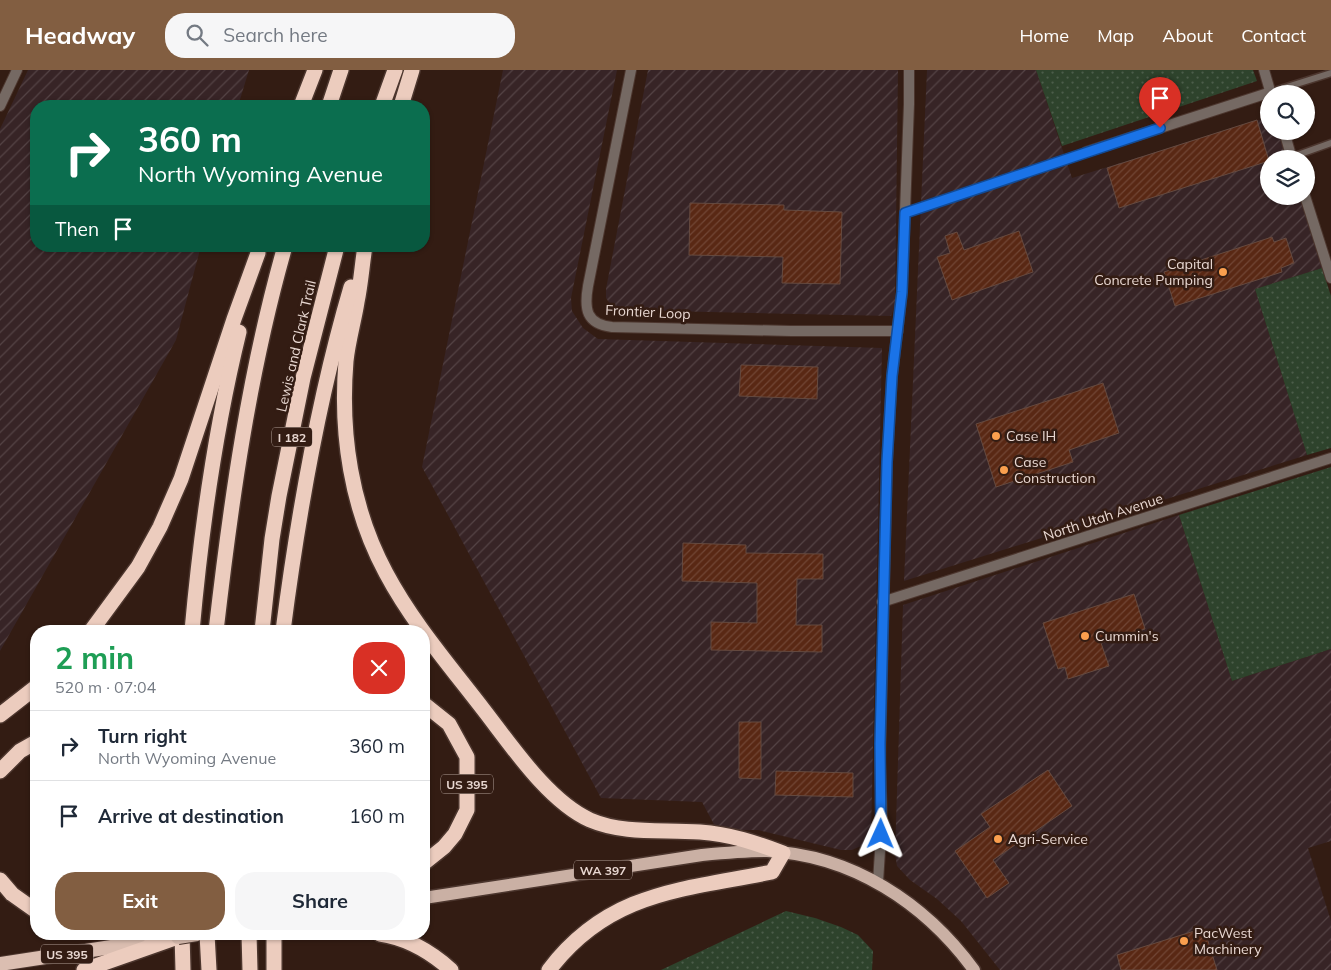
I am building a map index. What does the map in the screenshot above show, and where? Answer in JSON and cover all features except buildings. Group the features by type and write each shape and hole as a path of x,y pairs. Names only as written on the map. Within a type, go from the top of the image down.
{"highway":[{"path":"303,100 315,70"},
{"path":"330,100 341,70"},
{"path":"384,100 395,70"},
{"path":"403,100 412,70"},
{"path":"95,625 138,567 178,487 258,252"},
{"path":"193,625 200,550 229,371 259,252"},
{"path":"217,625 229,518 248,403 268,310 283,252"},
{"name":"Lewis and Clark Trail","path":"263,625 279,496 303,378 335,252"},
{"path":"284,625 293,558 324,389 333,348 362,252"},
{"path":"363,252 358,300 346,358 344,425 352,480 364,522 386,573 420,625"},
{"path":"430,639 530,768 558,798 575,812 592,821 639,831 723,834 783,853 772,872 680,888 616,911 576,938 549,970"},
{"path":"0,715 30,692"},
{"name":"US 395","path":"430,709 449,724 467,757 467,810 454,834 444,847 430,859"},
{"path":"0,771 20,750 30,745"},
{"path":"0,880 12,894 30,907"},
{"path":"84,970 133,948 162,940"},
{"path":"181,940 184,970"},
{"path":"207,940 209,970"},
{"path":"249,940 250,970"},
{"path":"274,940 274,970"},
{"path":"399,940 415,945 441,961 451,970"},
{"name":"US 395","path":"0,964 133,948"}],"main road":[{"name":"WA 397","path":"430,897 702,855 742,852 783,853 834,864 878,882 921,912 941,930 974,970"}],"street":[{"path":"0,106 17,70"},
{"name":"Frontier Loop","path":"632,70 588,286 586,305 593,320 598,324 612,327 898,331"},
{"path":"878,882 882,820 880,762 882,602 892,376 902,292 908,70"},
{"path":"1264,70 1269,85"},
{"path":"1086,152 1260,97"},
{"path":"1308,205 1331,278"},
{"name":"North Utah Avenue","path":"882,602 1331,458"}],"lane":[{"path":"1295,85 1331,73"},
{"path":"1313,150 1331,143"},
{"path":"905,213 1086,152"}],"shaded area":[{"path":"28,70 249,70 240,100 30,100 30,252 199,252 176,340 0,651 0,129"},
{"path":"503,70 617,70 571,298 572,311 583,328 598,339 882,348 871,834 863,845 852,850 841,850 758,830 717,830 702,802 601,798 422,467"},
{"path":"648,70 898,70 895,306 891,316 621,310 612,307 606,298 606,289"},
{"path":"927,70 1036,70 1072,178 1260,120 1260,140 1281,140 1284,150 1260,150 1260,205 1302,205 1322,268 1255,289 1307,455 904,581"},
{"path":"1179,515 1232,681 1331,649 1331,841 1308,848 1331,921 1331,970 1000,970 961,921 937,899 910,880 897,866 895,854 903,605"}],"green space":[{"path":"1036,70 1253,70 1257,81 1062,146"},
{"path":"1322,268 1331,296 1331,448 1307,455 1255,289"},
{"path":"1331,467 1331,649 1232,681 1179,515"},
{"path":"786,911 815,918 858,935 873,951 872,970 661,970"}],"place":[{"name":"Capital Concrete Pumping","path":"1223,272"},
{"name":"Case IH","path":"996,436"},
{"name":"Case Construction","path":"1004,470"},
{"name":"Cummin's","path":"1085,636"},
{"name":"Agri-Service","path":"998,839"},
{"name":"PacWest Machinery","path":"1184,941"}],"route":[{"path":"881,834 882,602 887,462 892,376 902,292 905,213 1160,128"}]}
